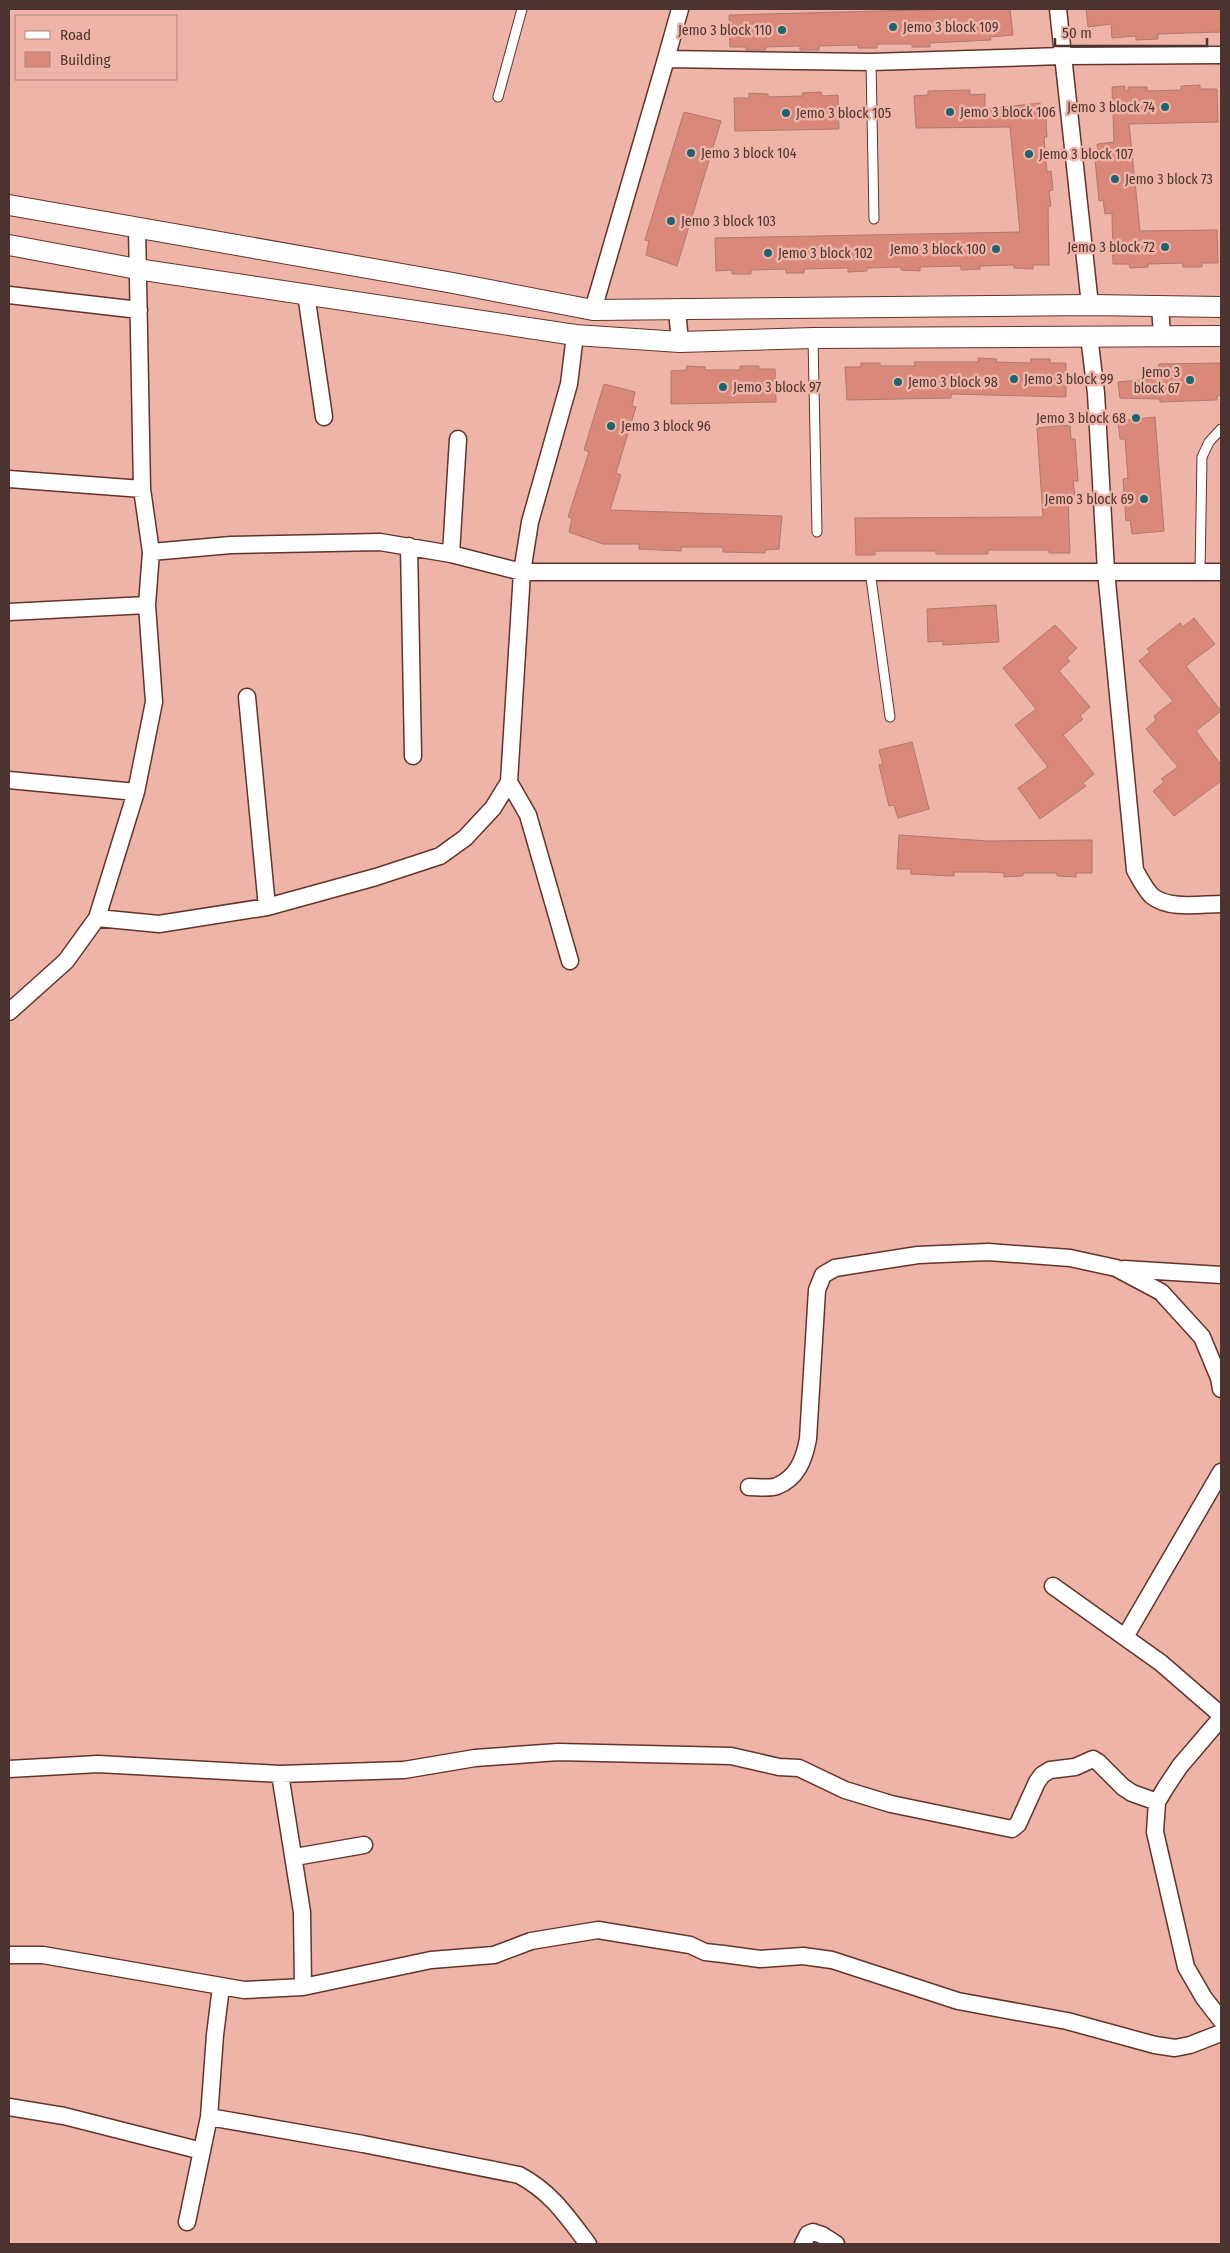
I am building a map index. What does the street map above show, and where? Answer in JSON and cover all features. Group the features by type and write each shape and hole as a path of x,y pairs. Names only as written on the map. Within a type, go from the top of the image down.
{"street":[{"path":"593,310 680,9"},
{"path":"1058,9 1090,305"},
{"path":"666,58 870,62 1062,56 1221,54"},
{"path":"9,205 593,310 1090,305 1221,307"},
{"path":"9,1012 66,961 97,918 136,792 154,702 147,605 151,552 142,489 137,227"},
{"path":"9,245 138,269 575,335 680,342 812,338 1221,336"},
{"path":"306,294 324,417"},
{"path":"9,295 138,310"},
{"path":"1160,306 1162,335"},
{"path":"677,310 680,342"},
{"path":"97,918 159,924 267,908 376,877 440,856 466,838 493,808 509,782 522,572 530,522 569,384 575,335"},
{"path":"1089,336 1096,392 1106,571 1136,870 1142,883 1153,897 1172,904 1221,904"},
{"path":"451,554 458,440"},
{"path":"9,479 142,489"},
{"path":"151,552 241,544 380,542 451,554 522,572 1221,572"},
{"path":"409,546 413,756"},
{"path":"9,612 147,605"},
{"path":"247,697 267,908"},
{"path":"9,780 136,792"},
{"path":"509,782 528,815 570,961"},
{"path":"749,1487 776,1487 796,1474 805,1455 808,1440 817,1290 823,1275 835,1268 918,1255 988,1252 1070,1258 1116,1268 1221,1275"},
{"path":"1116,1268 1161,1292 1202,1337 1221,1382"},
{"path":"1125,1637 1221,1472"},
{"path":"1053,1586 1161,1663 1221,1717 1180,1766 1158,1802 1155,1832 1186,1967 1204,1998 1221,2020"},
{"path":"9,1769 98,1764 280,1774 404,1770 475,1758 558,1752 731,1756 779,1767 799,1768 820,1776 845,1790 891,1804 1012,1829 1018,1824 1042,1775 1050,1770 1075,1767 1093,1759 1132,1793 1158,1802"},
{"path":"280,1774 295,1857 302,1912 303,1987"},
{"path":"295,1857 364,1845"},
{"path":"9,1955 43,1956 244,1990 303,1987 431,1960 494,1955 531,1941 598,1930 690,1945 705,1952 760,1959 803,1956 832,1960 958,2001 1067,2020 1155,2045 1174,2048 1190,2045 1221,2033"},
{"path":"187,2222 209,2117 214,2035 221,1987"},
{"path":"9,2107 64,2116 202,2151"},
{"path":"209,2117 364,2144 518,2174 535,2183 555,2200 588,2244"},
{"path":"803,2244 808,2234 813,2232 822,2235 836,2244"}],"lane":[{"path":"498,97 522,9"},
{"path":"870,62 874,219"},
{"path":"812,338 817,532"},
{"path":"1200,572 1202,457 1209,442 1221,429"},
{"path":"870,571 890,717"}],"building":[{"path":"1010,9 1013,35 990,37 991,40 930,43 930,47 912,47 912,44 877,44 877,48 858,48 858,45 819,46 819,50 800,50 800,46 765,47 766,50 746,50 746,47 730,47 729,15"},
{"path":"1086,9 1221,9 1221,32 1158,34 1158,39 1136,40 1136,36 1112,38 1111,24 1088,27"},
{"path":"1200,85 1200,89 1217,89 1218,122 1129,124 1140,231 1217,230 1218,263 1202,263 1202,267 1183,267 1183,263 1148,264 1148,267 1130,268 1129,264 1113,264 1112,213 1105,214 1103,200 1099,201 1095,159 1099,158 1097,144 1114,142 1112,87 1125,86 1125,91 1128,91 1128,87 1147,87 1147,91 1181,90 1181,86"},
{"path":"970,90 970,95 985,94 985,109 1040,103 1042,119 1046,118 1047,137 1044,137 1047,172 1051,171 1053,190 1049,191 1051,206 1048,207 1049,265 1033,265 1033,269 1014,268 1014,265 980,266 980,269 961,270 961,266 920,267 920,271 901,270 901,267 867,268 867,271 848,272 848,268 804,269 804,273 786,273 786,269 751,270 751,274 732,274 732,270 716,271 715,238 1020,232 1010,127 916,128 914,96 928,95 928,91"},
{"name":"Jemo 3 block 105","path":"821,92 822,96 838,95 839,129 735,131 734,98 749,98 749,93 768,94 768,97 803,96 802,93"},
{"path":"684,112 721,121 677,266 646,255 649,241 645,240"},
{"path":"978,358 997,359 996,362 1031,363 1031,359 1050,359 1050,363 1066,363 1066,397 951,394 951,398 847,400 845,367 861,367 861,363 880,363 880,366 915,366 914,362 978,362"},
{"name":"Jemo 3 block 67","path":"1221,363 1221,395 1217,396 1217,400 1160,402 1160,399 1120,398 1118,382 1159,378 1159,364"},
{"name":"Jemo 3 block 97","path":"687,366 705,367 705,370 740,370 740,366 759,366 759,369 775,369 776,402 671,404 671,371 686,370"},
{"path":"604,384 635,392 632,406 636,407 616,473 621,475 610,510 782,516 779,549 765,550 765,553 723,552 723,547 681,547 681,551 639,549 639,544 603,544 569,532 572,518 568,517 589,452 584,450"},
{"name":"Jemo 3 block 69","path":"1155,417 1164,531 1132,534 1130,520 1126,521 1123,479 1128,478 1125,439 1120,439 1118,421"},
{"path":"1070,425 1071,439 1075,439 1078,481 1073,481 1075,496 1068,496 1070,553 1049,553 1049,550 988,550 988,554 936,554 936,551 875,551 875,555 856,555 855,518 1043,517 1037,428"},
{"path":"996,605 999,642 943,645 943,641 928,642 927,609"},
{"path":"1194,618 1215,644 1186,666 1221,711 1196,731 1221,765 1221,781 1174,816 1153,791 1164,782 1161,779 1178,767 1146,729 1156,720 1154,716 1173,701 1139,661 1150,652 1147,649 1180,623 1183,627"},
{"path":"1055,625 1077,648 1067,658 1070,661 1059,671 1090,707 1080,716 1083,719 1063,735 1094,774 1083,783 1086,786 1040,819 1018,788 1048,767 1015,725 1036,709 1003,668"},
{"path":"912,742 929,809 898,818 894,805 889,806 879,765 883,764 879,750"},
{"path":"899,835 988,841 1092,840 1092,873 1076,873 1076,877 1057,876 1057,873 1023,873 1023,876 1004,877 1004,873 987,872 954,872 954,876 911,874 911,869 897,869"}],"place":[{"name":"Jemo 3 block 109","path":"893,27"},
{"name":"Jemo 3 block 110","path":"782,30"},
{"name":"Jemo 3 block 74","path":"1165,107"},
{"name":"Jemo 3 block 106","path":"950,112"},
{"name":"Jemo 3 block 105","path":"786,113"},
{"name":"Jemo 3 block 104","path":"691,153"},
{"name":"Jemo 3 block 107","path":"1029,154"},
{"name":"Jemo 3 block 73","path":"1115,179"},
{"name":"Jemo 3 block 103","path":"671,221"},
{"name":"Jemo 3 block 72","path":"1165,247"},
{"name":"Jemo 3 block 100","path":"996,249"},
{"name":"Jemo 3 block 102","path":"768,253"},
{"name":"Jemo 3 block 99","path":"1014,379"},
{"name":"Jemo 3 block 67","path":"1190,380"},
{"name":"Jemo 3 block 98","path":"898,382"},
{"name":"Jemo 3 block 97","path":"723,387"},
{"name":"Jemo 3 block 68","path":"1136,418"},
{"name":"Jemo 3 block 96","path":"611,426"},
{"name":"Jemo 3 block 69","path":"1144,499"}]}
